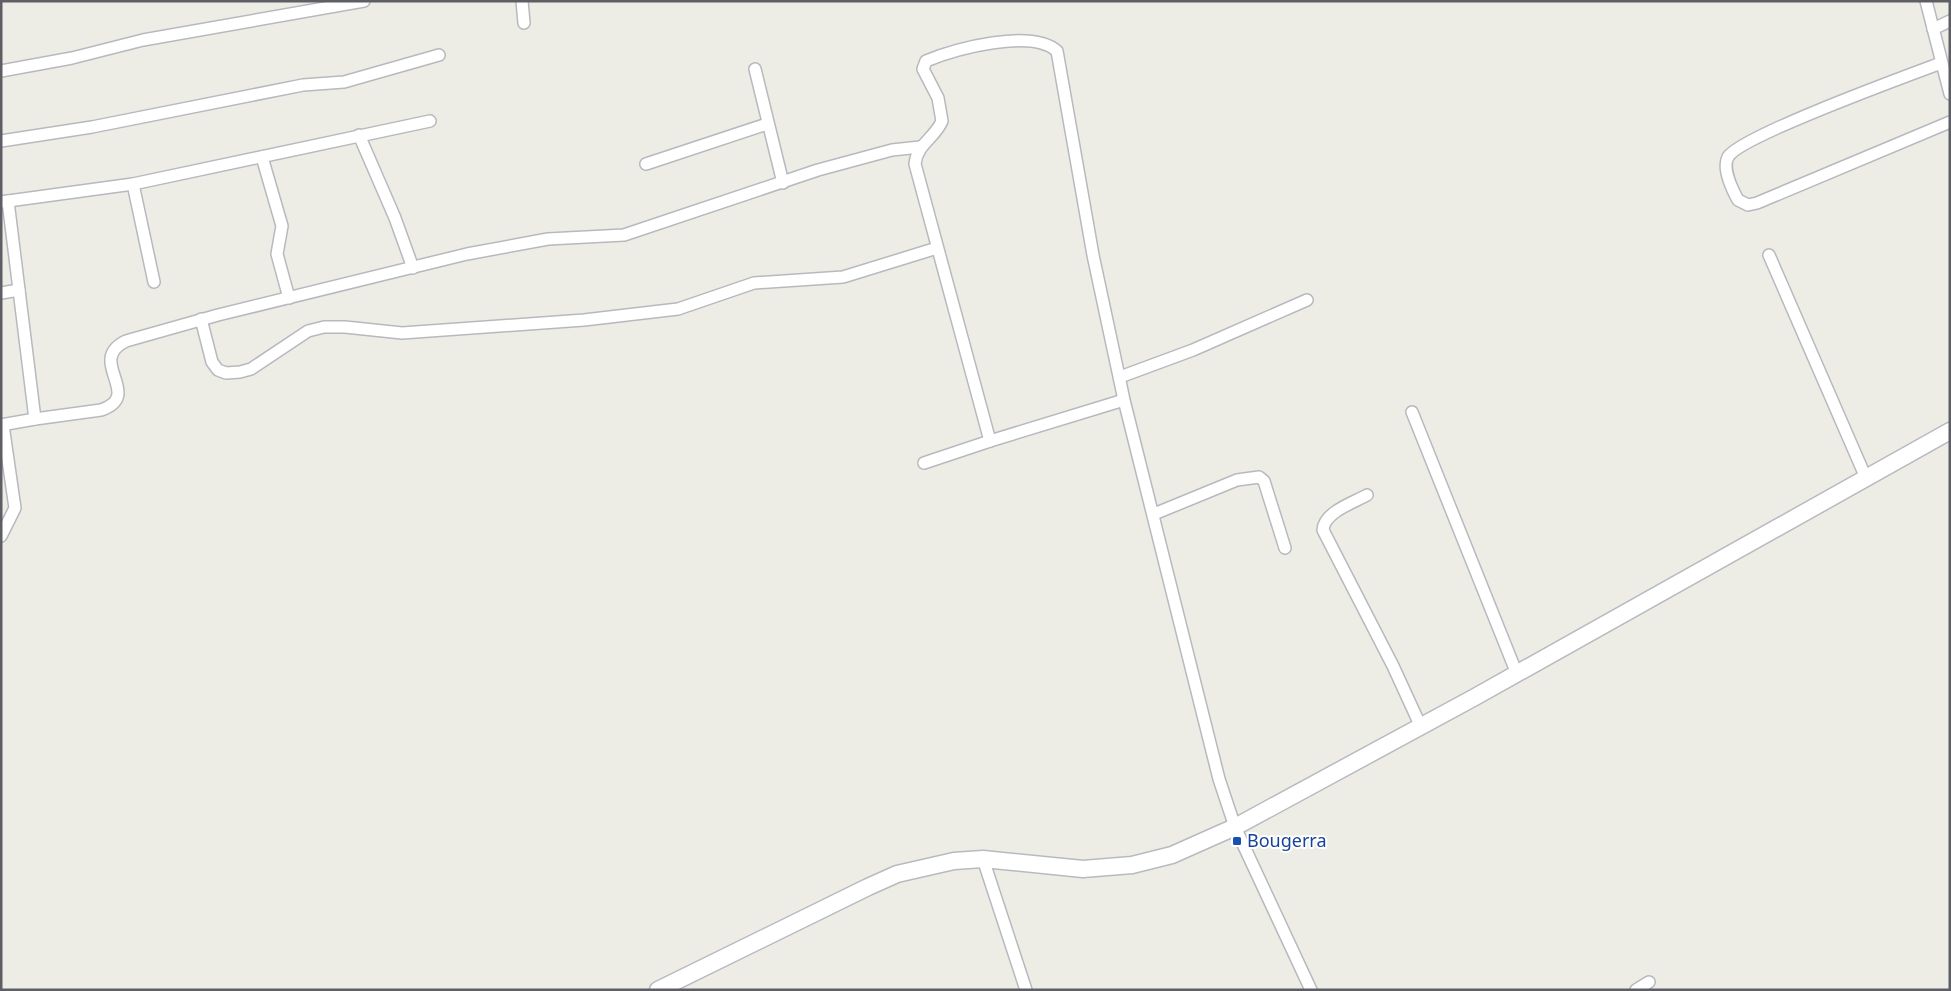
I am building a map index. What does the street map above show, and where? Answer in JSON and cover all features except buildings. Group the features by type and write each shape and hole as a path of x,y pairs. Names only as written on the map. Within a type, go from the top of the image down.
{"main road":[{"path":"658,990 897,874 938,864 983,859 1083,869 1132,866 1172,855 1235,828 1517,674 1950,431"}],"street":[{"path":"1,71 72,58 143,40 364,1"},
{"path":"522,1 524,23"},
{"path":"1926,1 1950,94"},
{"path":"1933,29 1950,21"},
{"path":"990,441 915,164 920,147 936,132 942,121 938,98 923,69 926,61 967,49 1005,42 1042,43 1057,51 1093,255 1124,400 1214,760 1235,828 1311,990"},
{"path":"1,141 92,127 303,85 344,82 439,55"},
{"path":"1941,63 1819,110 1747,143 1729,155 1725,166 1738,200 1748,205 1757,203 1950,122"},
{"path":"755,69 783,183"},
{"path":"35,419 19,290 5,201 133,184 430,121"},
{"path":"646,164 767,124"},
{"path":"359,135 395,218 413,268"},
{"path":"1,536 15,508 2,425 111,407 117,400 118,392 110,361 113,349 126,341 201,319 467,254 525,242 624,235 861,158 892,150 920,147"},
{"path":"262,157 282,226 276,254 289,298"},
{"path":"133,184 154,282"},
{"path":"201,319 212,362 218,370 226,373 240,372 251,369 308,331 324,327 345,327 402,333 584,320 678,308 754,283 843,277 937,248"},
{"path":"1769,255 1866,478"},
{"path":"1,293 19,290"},
{"path":"1120,377 1193,350 1307,300"},
{"path":"924,463 1124,400"},
{"path":"1412,412 1517,674"},
{"path":"1154,514 1238,480 1259,476 1264,481 1285,548"},
{"path":"1367,495 1332,514 1324,524 1323,530 1393,666 1421,727"},
{"path":"983,859 1026,990"},
{"path":"1636,990 1649,982"}],"place":[{"name":"Bougerra","path":"1237,841"}]}
